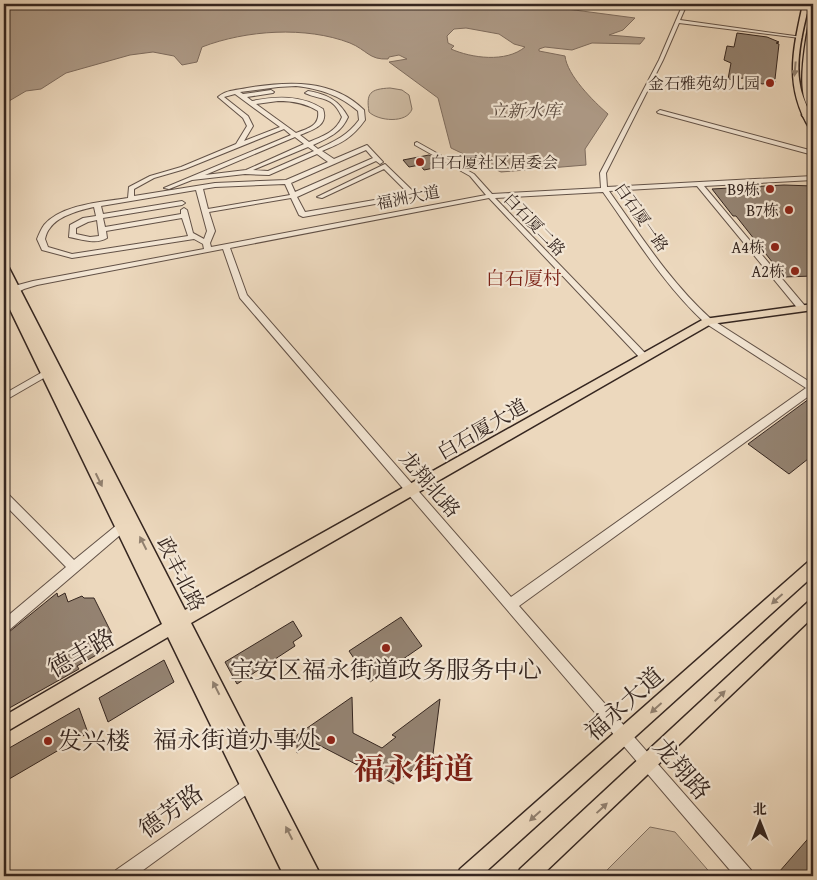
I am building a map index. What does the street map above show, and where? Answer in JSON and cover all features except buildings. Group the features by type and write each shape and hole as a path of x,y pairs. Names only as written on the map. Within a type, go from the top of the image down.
{"highway":[{"path":"804,14 813,4"},
{"path":"813,18 806,66 807,88 813,107"},
{"path":"806,115 813,125"}],"main road":[{"path":"806,4 794,78 796,91 806,115"},
{"path":"4,268 8,292"},
{"name":"政丰北路","path":"8,292 122,527 177,624 248,785 294,876"},
{"name":"政丰北路","path":"8,292 177,624 311,876"},
{"name":"白石厦大道","path":"177,624 203,607 411,491 708,321 808,308"},
{"name":"福永大道","path":"467,876 813,567"},
{"path":"527,876 813,607"},
{"name":"德丰路","path":"4,725 177,624"}],"street":[{"name":"白石厦一路","path":"685,4 662,60 603,172 604,189 662,270 696,311 708,321 813,388"},
{"path":"677,21 800,37"},
{"path":"192,178 244,172 269,173 343,140 354,131 362,120 361,110 354,103 343,95 326,89 306,86 265,86 239,94"},
{"path":"238,147 250,126 246,117 221,97 224,94 296,91 318,94 340,106 345,117 341,126 330,135 244,172"},
{"path":"239,94 333,162"},
{"path":"164,192 162,190 320,123 322,116 321,110 303,101 287,99 251,103"},
{"path":"660,112 813,152"},
{"path":"131,198 132,188 152,177 238,147 285,127"},
{"name":"白石厦二路","path":"417,144 472,175 644,357"},
{"path":"194,238 72,256 57,253 46,248 41,239 46,227 56,218 70,211 97,204 199,187 287,182 367,147 414,195 302,215 287,182"},
{"path":"206,211 293,196 377,158"},
{"path":"320,197 384,166"},
{"name":"福洲大道","path":"8,292 36,283 207,246 226,247 490,196 813,178"},
{"path":"699,184 808,308"},
{"path":"179,190 190,234 207,246 211,231 199,187"},
{"path":"182,203 99,217 77,223 72,227 72,235 79,238 102,234 185,215"},
{"path":"97,204 102,234 101,253"},
{"name":"龙翔北路","path":"226,247 243,296 624,736"},
{"path":"4,398 46,373"},
{"path":"510,605 813,388"},
{"path":"4,497 74,568"},
{"path":"4,627 122,527"},
{"name":"龙翔路","path":"624,736 745,876"},
{"name":"德芳路","path":"122,876 248,785"}],"shaded area":[{"path":"390,88 402,90 409,95 412,109 409,114 399,119 385,119 369,112 368,100 371,93"},
{"path":"650,827 675,832 713,876 601,876"}],"water":[{"name":"立新水库","path":"4,4 529,4 635,18 623,30 609,35 645,38 640,44 592,43 572,50 545,47 539,49 539,51 565,56 570,71 588,95 608,114 585,149 586,165 501,172 451,148 438,98 389,62 407,59 399,55 389,57 388,59 376,58 350,43 314,34 295,32 257,34 219,41 202,47 197,62 182,65 174,56 153,52 130,55 66,73 41,89 26,91 4,104","holes":["466,28 499,34 514,44 525,47 517,52 499,57 478,57 451,49 454,46 448,43 447,36 454,29"]}],"place":[{"name":"金石雅苑幼儿园","path":"770,83"},
{"name":"白石厦社区居委会","path":"420,162"},
{"name":"B9栋","path":"770,189"},
{"name":"B7栋","path":"789,210"},
{"name":"A4栋","path":"775,247"},
{"name":"A2栋","path":"795,271"},
{"name":"宝安区福永街道政务服务中心","path":"386,648"},
{"name":"福永街道办事处","path":"331,740"},
{"name":"发兴楼","path":"48,741"}],"district":[{"name":"白石厦村","path":"524,278"},
{"name":"福永街道","path":"414,769"}]}
